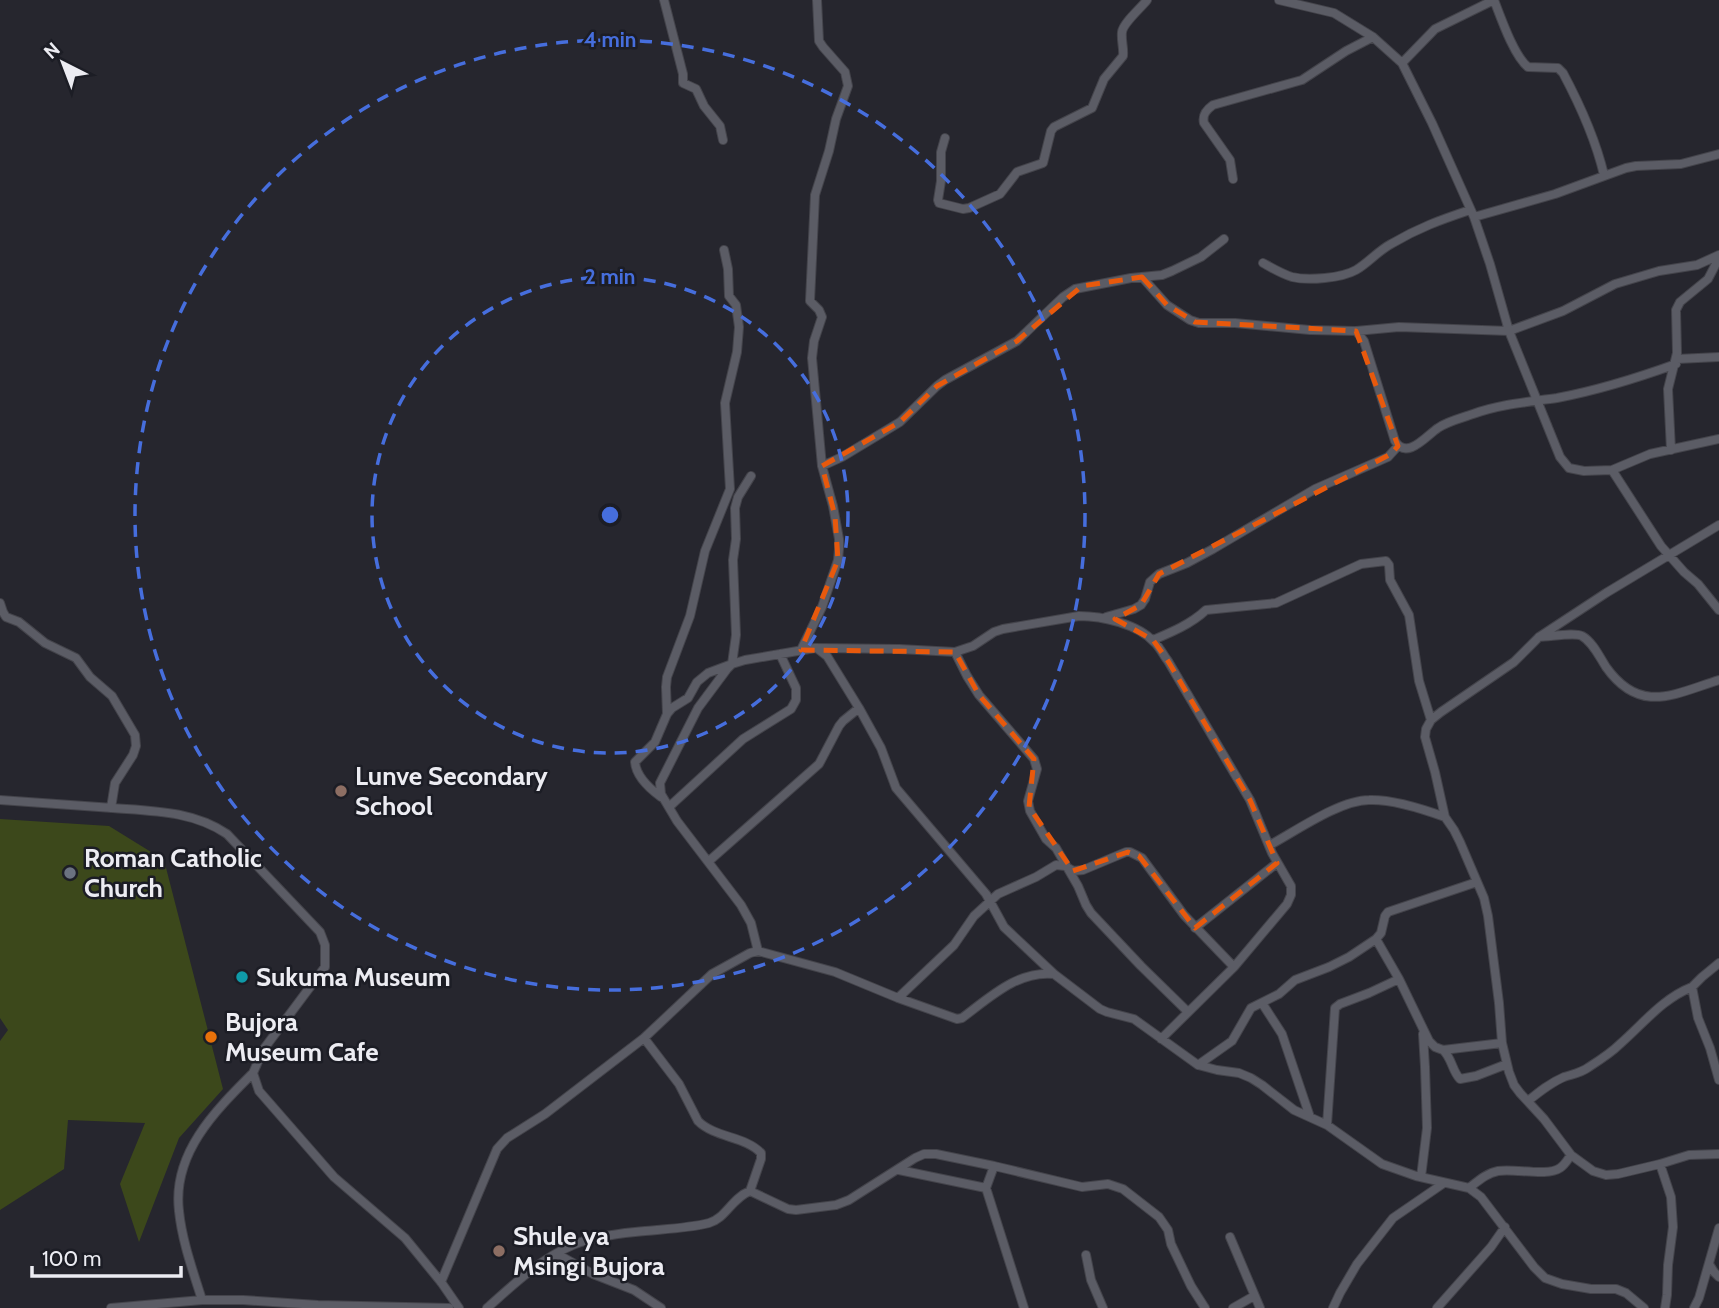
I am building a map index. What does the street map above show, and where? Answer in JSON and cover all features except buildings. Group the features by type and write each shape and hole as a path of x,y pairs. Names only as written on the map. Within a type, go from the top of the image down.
{"street":[{"path":"664,0 684,83 697,91 704,106 720,126 723,139"},
{"path":"802,650 818,617 838,560 839,539 822,466 812,358 822,317 810,301 814,195 848,86 845,72 819,41 817,0"},
{"path":"945,138 940,157 939,203 965,209 1000,194 1017,172 1043,163 1054,127 1092,108 1104,79 1123,56 1124,26 1147,0"},
{"path":"1279,0 1334,13 1373,37 1402,63 1432,122 1472,213 1509,331 1530,377 1560,457 1569,467 1584,471 1612,470 1641,457 1719,439"},
{"path":"1402,63 1435,29 1494,0 1521,60 1528,67 1559,68 1563,73 1580,106 1604,175"},
{"path":"1233,178 1230,160 1204,123 1206,110 1301,80 1373,37"},
{"path":"1263,263 1297,278 1344,275 1355,271 1388,246 1423,226 1555,194 1636,166 1681,164 1719,154"},
{"path":"822,466 900,422 945,380 1017,341 1075,289 1172,271 1201,257 1224,239"},
{"path":"667,714 667,677 692,611 705,551 730,489 725,403 737,352 739,327 736,306 729,296 724,250"},
{"path":"1142,276 1167,305 1195,322 1310,330 1356,331 1399,327 1509,331 1563,311 1615,284 1719,257"},
{"path":"1671,450 1668,389 1676,362 1677,306 1708,279 1719,257"},
{"path":"1356,331 1364,341 1395,441 1398,446 1404,448 1413,447 1442,426 1489,409 1578,393 1656,371 1676,362 1719,357"},
{"path":"666,803 649,787 634,766 637,758 654,742 667,714 691,696 697,682 708,673 732,664 815,648 955,652 973,646 1003,629 1079,616 1106,617 1134,609 1141,605 1150,582 1159,574 1213,549 1315,489 1388,457 1398,446"},
{"path":"1612,470 1669,555 1719,610"},
{"path":"751,476 738,497 735,508 736,539 733,560 736,635 732,664 724,671 693,716 660,783 661,794 677,821 747,916 758,951"},
{"path":"1717,1156 1689,1155 1618,1174 1606,1175 1593,1171 1570,1154 1514,1084 1502,1043 1484,898 1454,830 1445,817 1425,737 1431,720 1514,662 1539,637 1719,524"},
{"path":"1153,640 1178,629 1206,610 1276,603 1361,564 1386,561 1389,565 1390,580 1409,615 1421,690 1431,720"},
{"path":"0,603 6,617 22,624 45,643 76,658 90,677 112,696 135,735 136,746 115,783 111,808"},
{"path":"1106,617 1153,640 1168,661 1250,800 1277,863 1291,886 1291,895 1280,914 1234,967 1161,1039"},
{"path":"1539,637 1582,636 1618,681 1629,690 1644,696 1673,695 1719,680"},
{"path":"815,648 827,656 859,708 881,748 896,788 986,894 1004,927 1054,974 1100,1009 1134,1019 1198,1065 1239,1073 1262,1085 1294,1110 1327,1125 1382,1164 1421,1177 1469,1188 1482,1197 1545,1278 1591,1289 1616,1289 1626,1293 1644,1308"},
{"path":"955,652 979,695 1034,759 1037,769 1028,802 1030,811 1046,839 1055,846 1091,913 1188,1012"},
{"path":"666,803 743,739 791,709 796,700 796,688 780,654"},
{"path":"709,861 819,764 839,726 859,708"},
{"path":"1270,845 1336,809 1362,800 1372,799 1423,809 1445,817"},
{"path":"0,800 163,811 198,819 227,834 323,937 325,967 263,1050 253,1073 202,1127 181,1176 178,1201 181,1225 202,1300"},
{"path":"898,998 954,945 974,916 998,894 1036,877 1051,867 1061,865 1073,871 1083,870 1126,852 1142,858 1195,928 1234,967"},
{"path":"1195,928 1277,863"},
{"path":"1198,1065 1232,1041 1251,1008 1279,994 1295,980 1339,962 1376,939 1381,933 1388,912 1477,882"},
{"path":"1376,939 1399,979 1423,1031 1435,1047 1450,1057 1457,1077 1460,1079 1476,1076 1507,1064"},
{"path":"441,1282 497,1149 507,1138 545,1114 643,1038 712,974 750,953 758,951 835,972 957,1019 1021,978 1054,974"},
{"path":"1528,1101 1550,1084 1591,1067 1618,1046 1653,1011 1670,998 1692,987 1719,963"},
{"path":"1327,1125 1335,1008 1399,979"},
{"path":"1692,987 1698,1018 1719,1080"},
{"path":"1262,1003 1282,1034 1310,1117"},
{"path":"1421,1177 1427,1128 1423,1031"},
{"path":"487,1308 521,1279 567,1248 586,1240 635,1231 677,1229 712,1223 739,1196 750,1191 761,1159 759,1150 701,1124 679,1084 643,1038"},
{"path":"1443,1050 1502,1043"},
{"path":"253,1073 259,1091 334,1177 405,1238 459,1308"},
{"path":"750,1191 788,1209 804,1210 844,1203 924,1154 994,1166 1082,1187 1108,1184 1123,1189 1159,1217 1168,1230 1171,1244 1191,1286 1205,1308"},
{"path":"1469,1188 1488,1174 1497,1171 1554,1171 1561,1168 1570,1154"},
{"path":"1660,1164 1671,1197 1673,1227 1665,1308"},
{"path":"994,1166 986,1188 1024,1308"},
{"path":"899,1170 986,1188"},
{"path":"1334,1308 1357,1264 1392,1218 1444,1183"},
{"path":"1444,1306 1505,1227"},
{"path":"1694,1308 1719,1228"},
{"path":"1230,1237 1260,1308"},
{"path":"557,1254 593,1274 634,1290 661,1308"},
{"path":"1086,1255 1091,1280 1103,1308"},
{"path":"1709,1264 1719,1277"},
{"path":"1233,1308 1254,1296"},
{"path":"111,1308 202,1300 241,1304 449,1308"}],"highlighted area":[{"path":"1142,277 1167,305 1195,322 1356,331 1398,446 1391,454 1159,574 1141,605 1115,619 1153,640 1168,661 1250,800 1277,863 1195,928 1139,856 1128,852 1073,871 1029,807 1034,759 979,695 955,652 801,650 838,560 835,516 822,466 900,422 937,386 1017,341 1082,286"}],"green space":[{"path":"0,819 109,826 164,860 223,1089 179,1138 139,1242 120,1184 145,1123 68,1120 64,1169 0,1210 0,1041 8,1030 0,1018"}],"place":[{"name":"Lunve Secondary School","path":"341,791"},
{"name":"Roman Catholic Church","path":"70,873"},
{"name":"Sukuma Museum","path":"242,977"},
{"name":"Bujora Museum Cafe","path":"211,1037"},
{"name":"Shule ya Msingi Bujora","path":"499,1251"}]}
